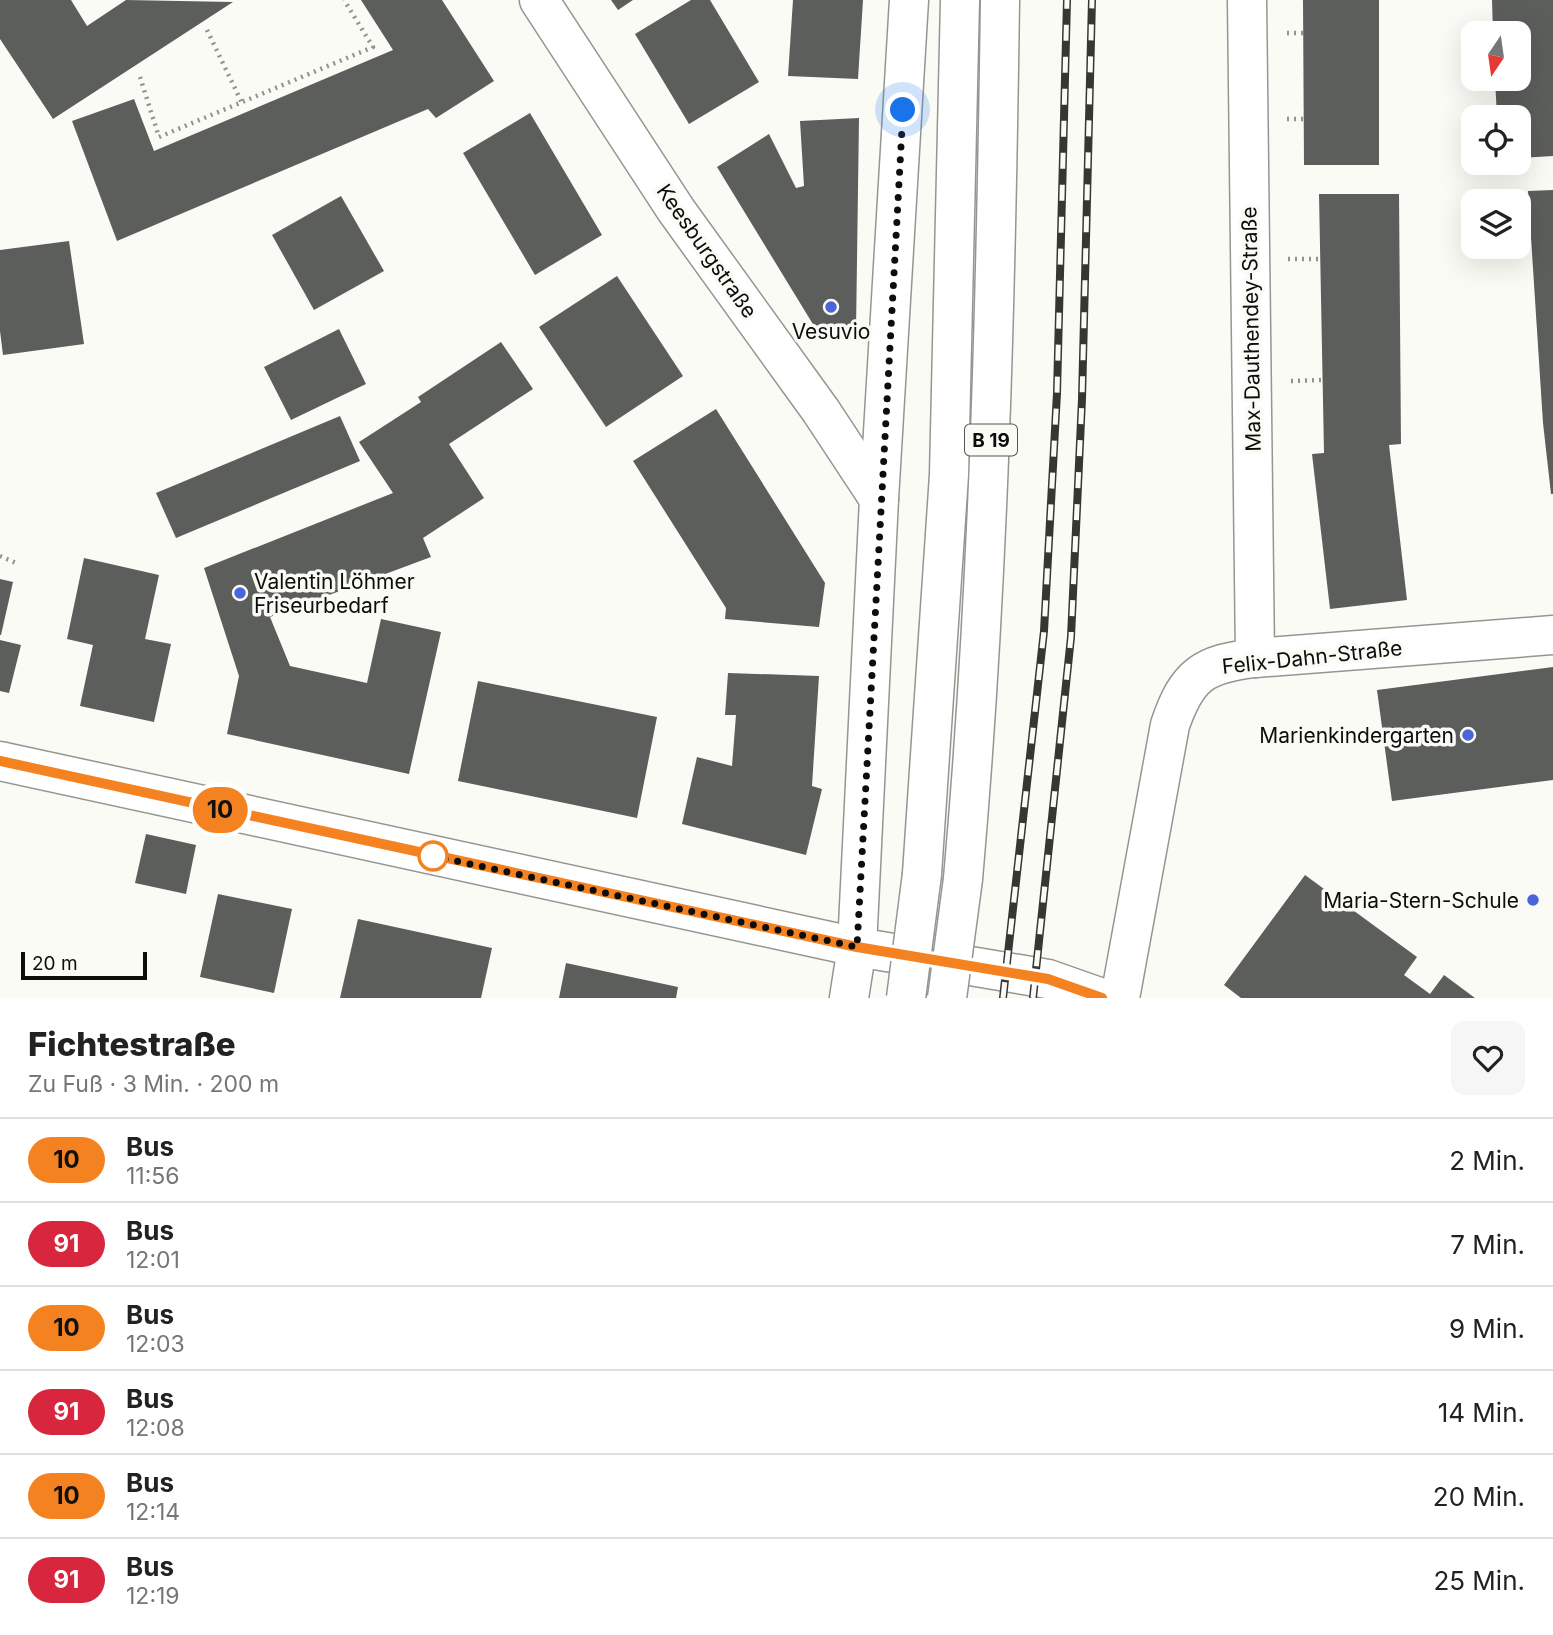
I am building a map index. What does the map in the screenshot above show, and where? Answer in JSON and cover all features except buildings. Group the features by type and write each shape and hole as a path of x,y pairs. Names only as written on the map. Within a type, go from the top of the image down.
{"street":[{"name":"Keesburgstraße","path":"539,0 676,209 821,411 879,499"},
{"path":"849,998 857,947 879,499 909,0"},
{"name":"B 19","path":"906,998 922,874 949,475 960,0"},
{"name":"B 19","path":"947,998 963,878 973,764 990,474 1000,0"},
{"name":"Max-Dauthendey-Straße","path":"1247,0 1255,658"},
{"name":"Felix-Dahn-Straße","path":"1120,998 1170,725 1178,701 1194,678 1221,662 1553,635"},
{"path":"0,761 857,947 1048,979 1102,998"}],"path":[{"path":"140,77 159,137 373,47 344,0"},
{"path":"207,30 242,103"},
{"path":"0,556 16,563"}],"railway":[{"path":"1003,998 1044,631 1057,393 1067,0"},
{"path":"1033,998 1071,637 1082,399 1092,0"}],"bus line":[{"name":"10","path":"0,761 857,947 1048,979 1102,998"}],"place":[{"name":"Vesuvio","path":"831,307"},
{"name":"Valentin Löhmer Friseurbedarf","path":"240,593"},
{"name":"Marienkindergarten","path":"1468,735"},
{"name":"Maria-Stern-Schule","path":"1533,900"}],"route":[{"path":"433,856 857,947 879,499 903,110"}]}
